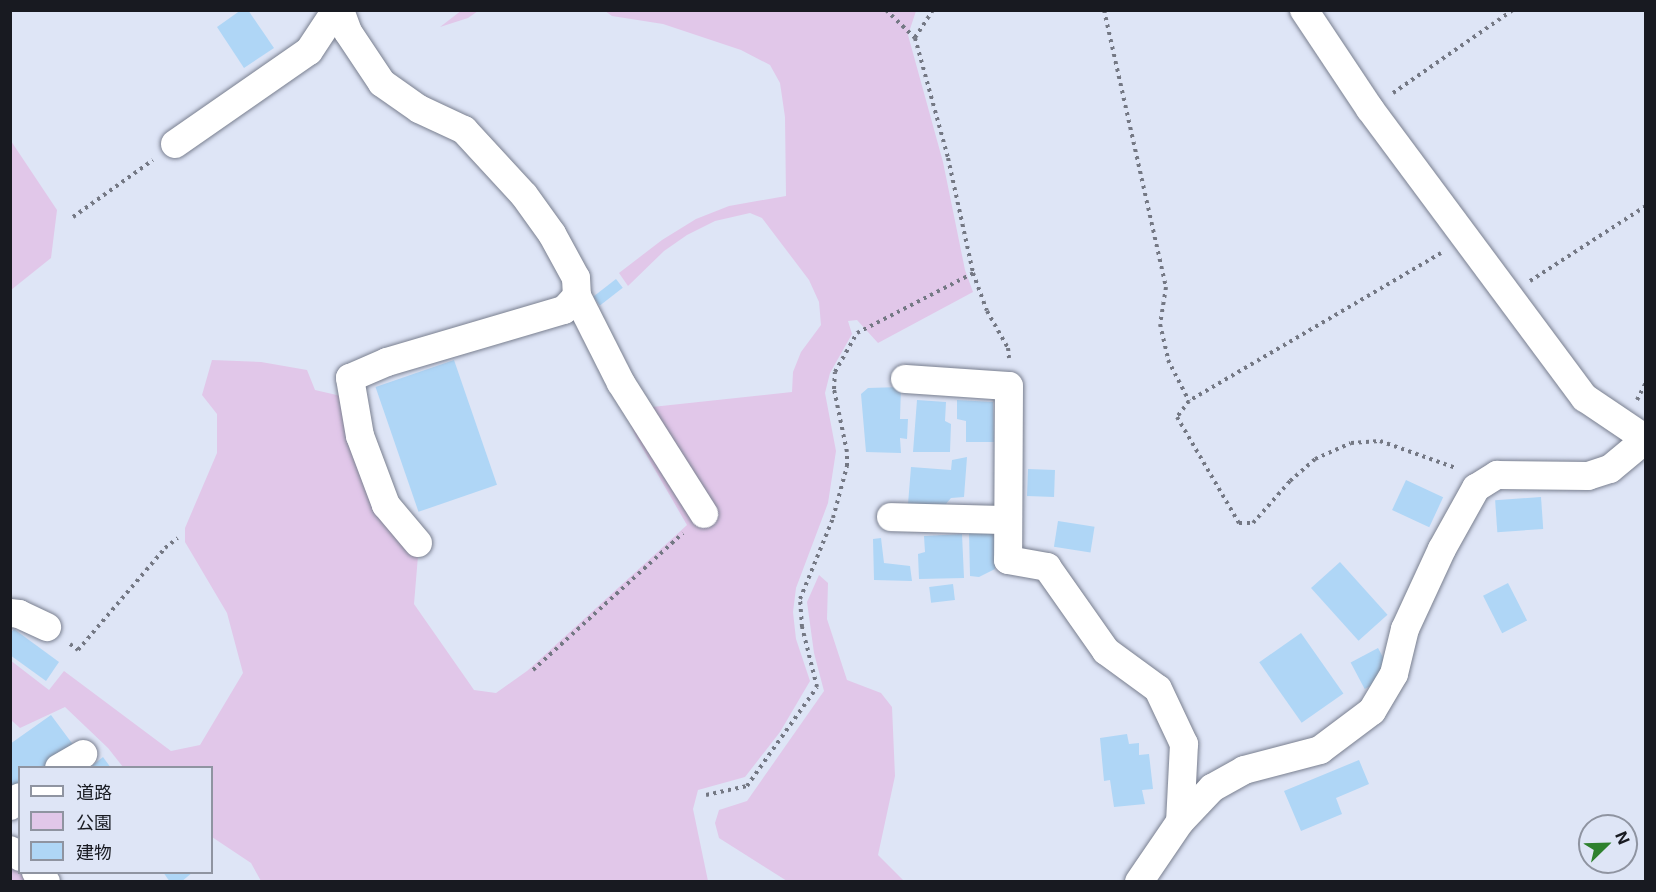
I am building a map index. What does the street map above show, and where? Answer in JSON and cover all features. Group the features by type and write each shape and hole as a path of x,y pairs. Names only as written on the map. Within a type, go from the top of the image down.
{"street":[{"path":"175,144 309,51 338,10"},
{"path":"338,10 348,32 382,83 419,109 464,130 524,195 552,234 576,278 577,296 621,383 704,514"},
{"path":"1139,882 1180,822 1212,788 1244,770 1320,750 1372,711 1394,674 1405,629 1442,549 1476,488 1497,475 1588,476 1610,469 1646,439 1585,398 1370,109 1304,10"},
{"path":"418,543 386,505 360,436 350,378 387,362 564,310 577,296"},
{"path":"905,379 1009,386 1008,560 1047,567 1106,651 1158,689 1184,744 1180,822"},
{"path":"891,517 1008,520"},
{"path":"10,613 19,614 47,627"}],"path":[{"path":"886,10 915,38 948,158 973,273 987,311 1008,348 1009,386"},
{"path":"915,38 933,10"},
{"path":"1104,10 1166,287 1160,324 1168,360 1189,401"},
{"path":"1370,109 1513,10"},
{"path":"73,217 175,144"},
{"path":"1507,296 1646,206"},
{"path":"1465,239 1189,401 1177,417 1239,524 1253,523 1290,481 1315,459 1351,443 1380,441 1413,450 1487,481"},
{"path":"706,795 747,786 817,687 802,627 800,599 833,518 847,466 847,452 834,389 835,372 857,333 973,273"},
{"path":"533,670 704,514"},
{"path":"47,627 78,650 165,548 178,538"}],"green space":[{"path":"462,10 478,11 468,18 440,27"},
{"path":"605,11 916,11 908,35 943,162 965,270 973,292 878,343 857,320 848,321 852,334 830,373 825,393 836,451 828,503 796,588 793,612 796,639 810,681 780,732 745,777 698,790 693,809 708,881 261,881 251,863 213,838 213,766 122,766 108,748 65,707 20,728 11,720 10,660 49,690 64,671 171,751 200,745 243,673 227,613 185,542 185,528 217,453 217,414 202,395 212,360 261,362 307,370 315,390 341,396 418,556 414,604 474,690 496,693 527,671 687,525 636,437 624,410 792,392 793,372 801,352 821,325 819,302 809,280 762,218 750,213 715,221 687,235 664,251 628,286 619,273 662,240 696,219 729,206 786,196 785,117 780,83 770,65 741,50 663,24 612,16"},
{"path":"11,141 57,210 51,258 11,290"},
{"path":"819,575 828,583 827,619 847,680 881,693 892,707 895,776 878,855 904,881 787,881 719,838 715,823 719,810 747,801 824,691 814,653 807,602"},
{"path":"10,864 18,871 18,874 29,881 11,881"}],"building":[{"path":"241,10 248,10 274,48 244,68 217,27"},
{"path":"616,279 623,288 600,306 593,297"},
{"path":"454,360 497,485 418,512 376,387"},
{"path":"901,387 900,419 908,419 907,439 900,438 901,453 866,452 861,394 868,388"},
{"path":"917,400 946,402 945,421 951,424 950,452 913,452"},
{"path":"957,400 993,402 994,442 966,442 966,421 957,419"},
{"path":"967,457 964,497 951,498 945,505 908,504 911,467 951,470 952,460"},
{"path":"1028,469 1055,470 1054,497 1027,496"},
{"path":"1406,480 1443,497 1429,527 1392,510"},
{"path":"1541,497 1543,529 1497,532 1495,500"},
{"path":"1058,521 1095,527 1090,552 1054,547"},
{"path":"995,530 995,569 979,577 970,576 969,531"},
{"path":"962,534 964,578 919,579 918,554 925,552 924,536"},
{"path":"881,538 884,563 910,566 912,581 874,580 873,539"},
{"path":"1340,562 1388,615 1359,641 1311,588"},
{"path":"1508,583 1527,620 1502,633 1483,596"},
{"path":"953,584 955,600 931,603 929,587"},
{"path":"14,629 59,662 46,681 10,655 10,634"},
{"path":"1301,633 1343,694 1302,723 1259,662"},
{"path":"1378,648 1392,674 1365,689 1351,663"},
{"path":"51,715 74,746 47,766 18,766 18,786 10,792 10,744"},
{"path":"1127,734 1129,744 1139,743 1139,755 1149,754 1153,789 1142,790 1145,804 1114,807 1110,780 1104,781 1100,738"},
{"path":"103,757 110,766 92,766"},
{"path":"1359,760 1369,784 1336,798 1342,814 1301,831 1284,791"},
{"path":"164,874 191,874 181,882 170,882"}]}
